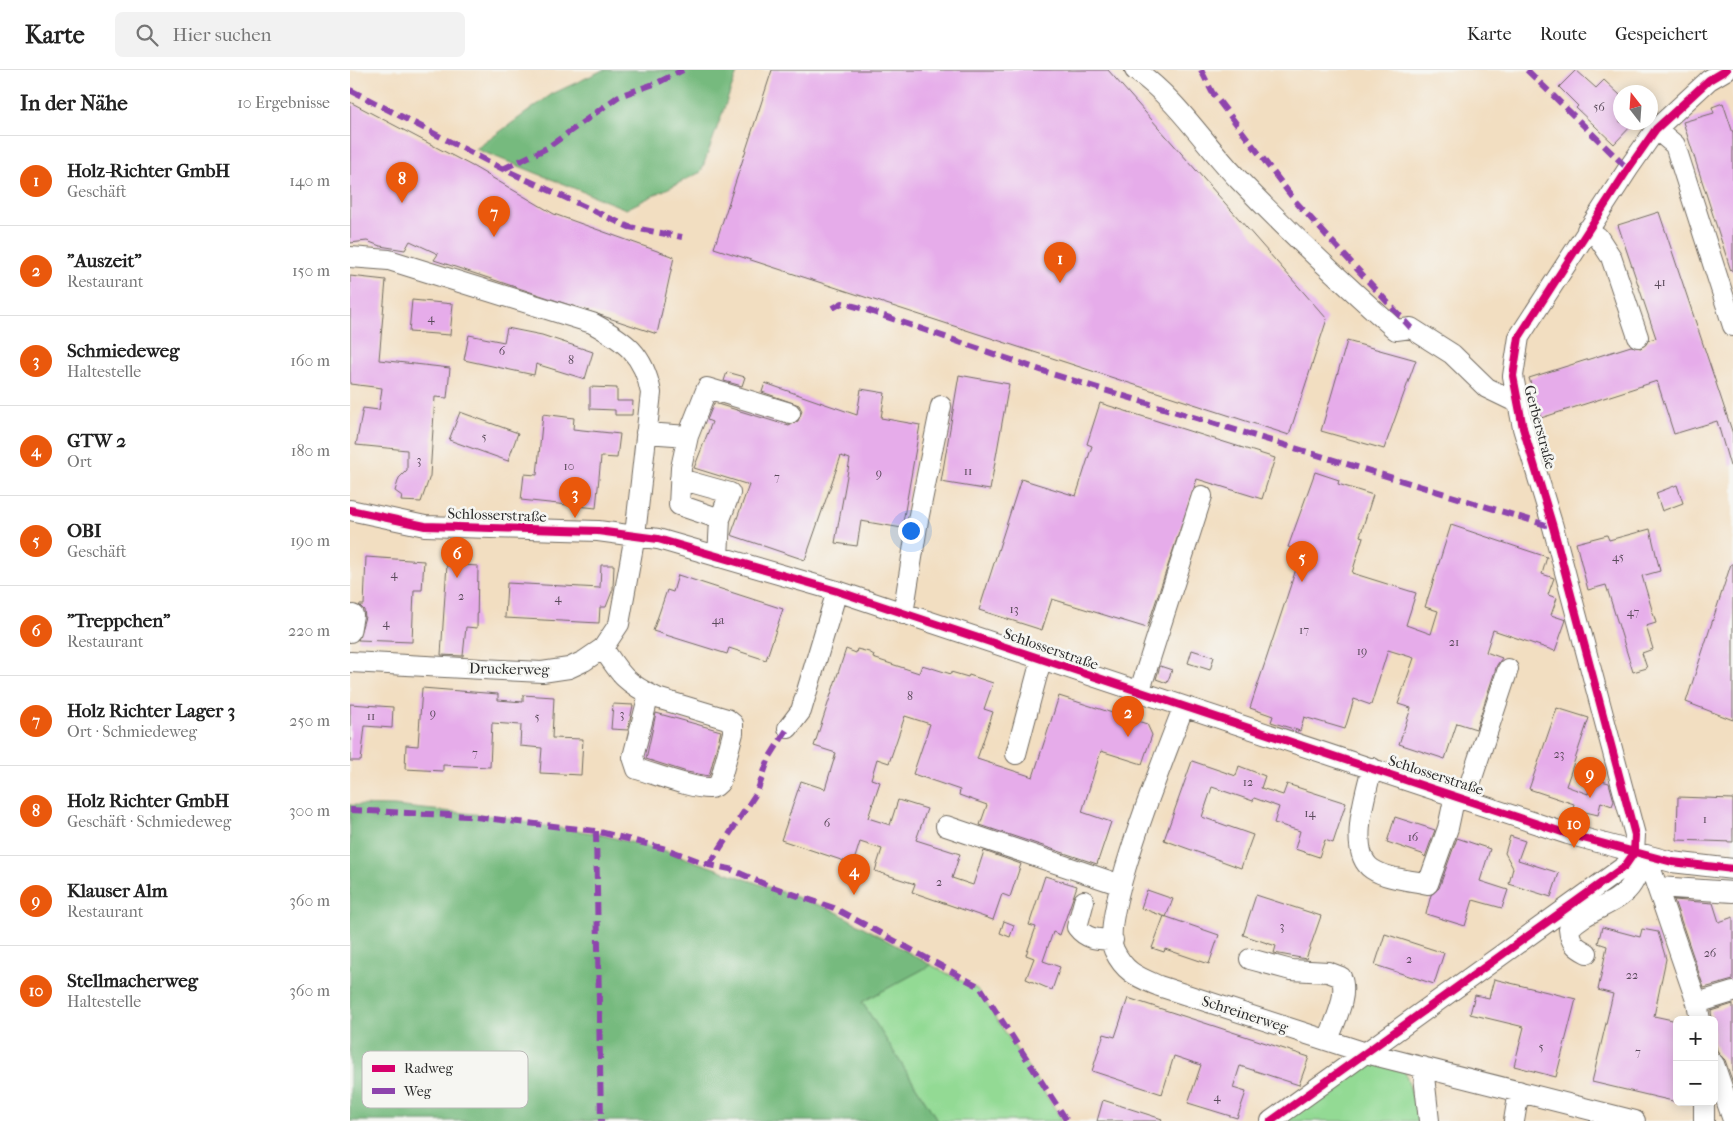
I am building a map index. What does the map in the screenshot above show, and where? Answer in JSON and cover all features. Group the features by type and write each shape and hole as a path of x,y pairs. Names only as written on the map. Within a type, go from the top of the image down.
{"street":[{"path":"1135,70 1148,79 1183,114 1238,179 1349,289 1396,330 1411,328 1452,354 1487,388 1516,402"},
{"name":"Gerberstraße","path":"1658,127 1709,80 1726,70"},
{"name":"Gerberstraße","path":"1640,854 1516,402 1513,376 1519,337 1587,230 1655,130"},
{"path":"1657,130 1674,145 1733,326"},
{"path":"1587,230 1598,237 1610,257 1638,337"},
{"name":"Druckerweg","path":"350,257 389,260 592,323 623,340 636,355 648,378 651,393 634,535 620,624 603,648 584,661 569,668 542,672 350,662"},
{"path":"720,519 679,505 680,479 688,436 706,388 790,413"},
{"path":"903,614 941,406"},
{"path":"646,433 688,436"},
{"path":"680,479 730,493 720,519 718,557"},
{"path":"1139,693 1202,496"},
{"name":"Schlosserstraße","path":"350,510 426,526 598,531 658,539 837,591 1184,708 1372,768 1568,834 1672,862 1733,869"},
{"path":"788,728 801,711 837,591"},
{"path":"603,648 623,678 633,687 727,719 732,724 731,741 720,782 716,787 711,789 697,786 637,769 634,765 633,757 649,694"},
{"path":"1016,754 1041,660"},
{"path":"1372,768 1361,813 1360,848 1362,857 1370,867 1381,874 1428,884 1508,669"},
{"name":"Schreinerweg","path":"1184,708 1127,862 1112,920 1113,948 1130,974 1160,986 1366,1052 1635,1121"},
{"path":"946,826 1121,885"},
{"path":"1640,854 1658,887 1698,1012 1733,992"},
{"path":"1586,953 1574,946 1569,937 1569,929 1579,918 1621,896 1631,886 1640,854"},
{"path":"1271,1121 1640,854"},
{"path":"1658,887 1733,892"},
{"path":"1084,901 1077,927 1082,934 1090,938 1113,940"},
{"path":"1250,960 1291,970 1328,972 1341,977 1343,983 1339,1008 1328,1040"},
{"path":"1424,1067 1429,1121"},
{"path":"1718,1076 1733,1120"},
{"path":"1514,1121 1519,1092"},
{"path":"1704,1106 1704,1121"}],"green space":[{"path":"603,70 738,70 701,172 626,209 476,149 552,94"},
{"path":"350,805 394,806 504,817 537,825 595,833 666,851 833,910 931,965 862,1002 938,1121 350,1121"},
{"path":"931,965 977,989 1063,1121 938,1121 862,1002"},
{"path":"1363,1060 1405,1071 1420,1121 1278,1121"}],"building":[{"path":"772,70 1108,70 1327,319 1289,435 714,248"},
{"path":"1576,70 1596,88 1604,80 1613,88 1613,130 1627,130 1614,144 1576,108 1578,106 1559,87"},
{"path":"350,102 474,167 554,214 674,257 657,334 434,260 438,254 410,241 405,250 380,246 367,241 350,243"},
{"path":"1723,103 1733,133 1733,271 1731,271 1683,122 1714,113 1712,107"},
{"path":"1659,212 1733,434 1733,465 1730,466 1717,421 1674,434 1657,381 1541,418 1529,378 1631,346 1641,348 1649,340 1656,338 1618,225"},
{"path":"350,276 386,280 379,360 450,368 447,398 435,397 430,476 421,502 401,501 402,496 395,491 399,478 407,470 407,450 356,445 363,408 379,410 382,388 350,384"},
{"path":"412,300 453,304 450,335 409,332"},
{"path":"507,328 542,335 593,352 585,379 536,364 534,375 464,360 469,335 504,342"},
{"path":"1347,341 1416,360 1384,449 1321,431"},
{"path":"727,372 745,377 742,386 724,381"},
{"path":"959,375 1009,384 990,490 941,482"},
{"path":"765,383 857,415 861,389 885,393 881,418 920,425 902,528 861,521 857,546 835,543 850,459 841,456 805,560 731,535 749,485 694,468 712,422 707,420 714,403 789,426 798,421 802,411 799,405 762,392"},
{"path":"590,387 617,388 617,401 633,401 632,415 615,415 615,410 590,409"},
{"path":"1100,403 1275,458 1262,499 1197,479 1147,628 1052,599 1042,630 979,610 1021,479 1076,496 1092,446 1087,444"},
{"path":"460,412 518,433 508,461 449,440"},
{"path":"543,414 574,418 573,429 620,434 617,458 601,457 596,508 521,500 524,474 537,475"},
{"path":"1315,472 1339,480 1338,484 1373,495 1360,536 1363,537 1352,573 1416,593 1406,625 1431,634 1438,611 1425,607 1451,525 1547,557 1542,574 1554,578 1548,595 1557,598 1551,615 1566,620 1555,651 1493,630 1486,652 1502,658 1497,665 1476,729 1457,723 1445,759 1399,744 1411,708 1398,704 1414,658 1388,650 1371,705 1354,699 1345,729 1304,717 1300,731 1271,722 1273,716 1250,708 1302,551 1288,547"},
{"path":"1677,485 1683,503 1662,511 1656,493"},
{"path":"1650,529 1660,571 1642,576 1656,623 1646,626 1653,649 1642,653 1647,668 1633,672 1606,585 1588,590 1576,543 1607,535 1609,540"},
{"path":"366,557 424,561 422,590 414,590 412,642 358,640 365,617 364,610 359,605 364,605"},
{"path":"447,564 478,566 477,628 466,627 463,656 441,655"},
{"path":"1731,564 1733,564 1733,720 1686,702"},
{"path":"601,565 614,565 613,589 606,607 600,607 599,623 505,618 507,583 600,588"},
{"path":"678,575 783,609 766,660 729,648 727,654 653,631 667,590 673,592"},
{"path":"846,649 856,653 857,649 869,652 874,655 873,658 919,673 922,665 951,674 951,672 968,677 969,675 993,683 984,709 993,712 977,759 1033,777 1059,696 1147,724 1152,735 1142,764 1101,751 1082,812 1111,822 1097,864 980,825 987,805 959,795 960,790 913,774 930,724 905,716 889,763 877,759 871,779 880,782 868,818 890,825 898,800 927,809 916,840 960,854 952,878 973,885 984,851 1021,864 1010,897 1002,894 993,920 912,892 915,884 875,871 882,849 860,842 853,864 781,840 801,781 825,789 836,753 814,746"},
{"path":"1192,650 1214,657 1210,670 1188,663"},
{"path":"1160,666 1172,670 1167,683 1156,679"},
{"path":"422,688 498,694 498,700 523,702 523,695 554,697 552,738 583,739 581,775 540,773 542,748 520,746 521,725 492,723 490,767 443,765 443,771 405,769 406,745 418,746"},
{"path":"350,704 393,707 392,728 365,726 361,761 350,761"},
{"path":"613,704 633,705 628,730 611,729"},
{"path":"1557,708 1589,718 1566,786 1588,794 1594,779 1609,783 1614,801 1612,806 1601,802 1598,815 1573,809 1574,804 1529,789"},
{"path":"656,713 721,731 709,776 687,772 646,759"},
{"path":"1192,761 1236,776 1239,766 1265,776 1261,788 1283,795 1287,784 1346,803 1333,843 1325,840 1319,857 1295,849 1300,831 1274,823 1279,807 1254,798 1253,801 1212,787 1202,817 1253,835 1241,868 1164,840"},
{"path":"1678,797 1733,799 1733,842 1677,840"},
{"path":"1395,817 1435,830 1425,857 1422,854 1387,842"},
{"path":"1510,836 1525,841 1518,860 1559,873 1551,897 1509,884 1513,868 1505,853"},
{"path":"1457,838 1490,849 1480,881 1508,890 1502,908 1473,900 1465,926 1426,914 1431,895 1439,888"},
{"path":"1045,876 1077,886 1060,935 1053,932 1043,961 1060,967 1052,990 1026,979 1034,958 1026,955 1036,927 1029,925"},
{"path":"1147,890 1173,899 1166,917 1141,908"},
{"path":"1256,895 1321,916 1306,959 1274,953 1276,946 1243,935"},
{"path":"1674,900 1713,903 1719,922 1733,917 1733,980 1704,988"},
{"path":"1164,916 1219,935 1209,964 1165,949 1164,952 1152,948"},
{"path":"1004,921 1014,925 1010,937 1000,933"},
{"path":"1602,927 1640,937 1642,929 1658,932 1666,959 1654,1016 1673,1020 1673,1101 1592,1082 1613,994 1598,990 1607,946 1598,943"},
{"path":"1385,934 1444,953 1434,984 1375,965"},
{"path":"1494,979 1576,999 1556,1077 1514,1066 1524,1027 1470,1014 1475,995 1489,998"},
{"path":"1128,998 1309,1057 1299,1085 1240,1066 1233,1088 1246,1092 1237,1118 1188,1103 1201,1065 1174,1056 1162,1094 1092,1071 1104,1034 1115,1037"},
{"path":"1733,1004 1733,1083 1725,1060 1718,1053 1718,1016 1712,1016 1711,1011"},
{"path":"1103,1100 1162,1119 1161,1121 1097,1121"}],"marked path":[{"path":"503,169 547,148 619,96 657,83 683,70"},
{"path":"1201,70 1212,92 1296,202 1411,328"},
{"path":"1527,70 1628,169"},
{"path":"350,90 503,169 629,227 682,237"},
{"path":"833,308 842,303 861,308 1052,374 1553,527"},
{"path":"709,865 757,792 769,758 788,728"},
{"path":"350,810 467,816 596,831 666,849 709,865 730,869 769,886 834,908 980,987 1067,1121"},
{"path":"596,831 601,1121"}],"cycle path":[{"path":"1271,1121 1625,866 1634,853 1635,835 1553,527 1523,428 1513,376 1519,337 1628,169 1656,129 1709,80 1726,70"},
{"path":"350,510 425,526 598,531 658,539 837,591 1568,834 1672,862 1733,869"}],"place":[{"name":"Holz Richter GmbH","path":"402,203"},
{"name":"Holz Richter Lager 3","path":"494,237"},
{"name":"Holz-Richter GmbH","path":"1060,283"},
{"name":"Schmiedeweg","path":"575,518"},
{"name":"\"Treppchen\"","path":"457,578"},
{"name":"OBI","path":"1302,582"},
{"name":"\"Auszeit\"","path":"1128,737"},
{"name":"Klauser Alm","path":"1590,798"},
{"name":"Stellmacherweg","path":"1574,848"},
{"name":"GTW 2","path":"854,895"}]}
